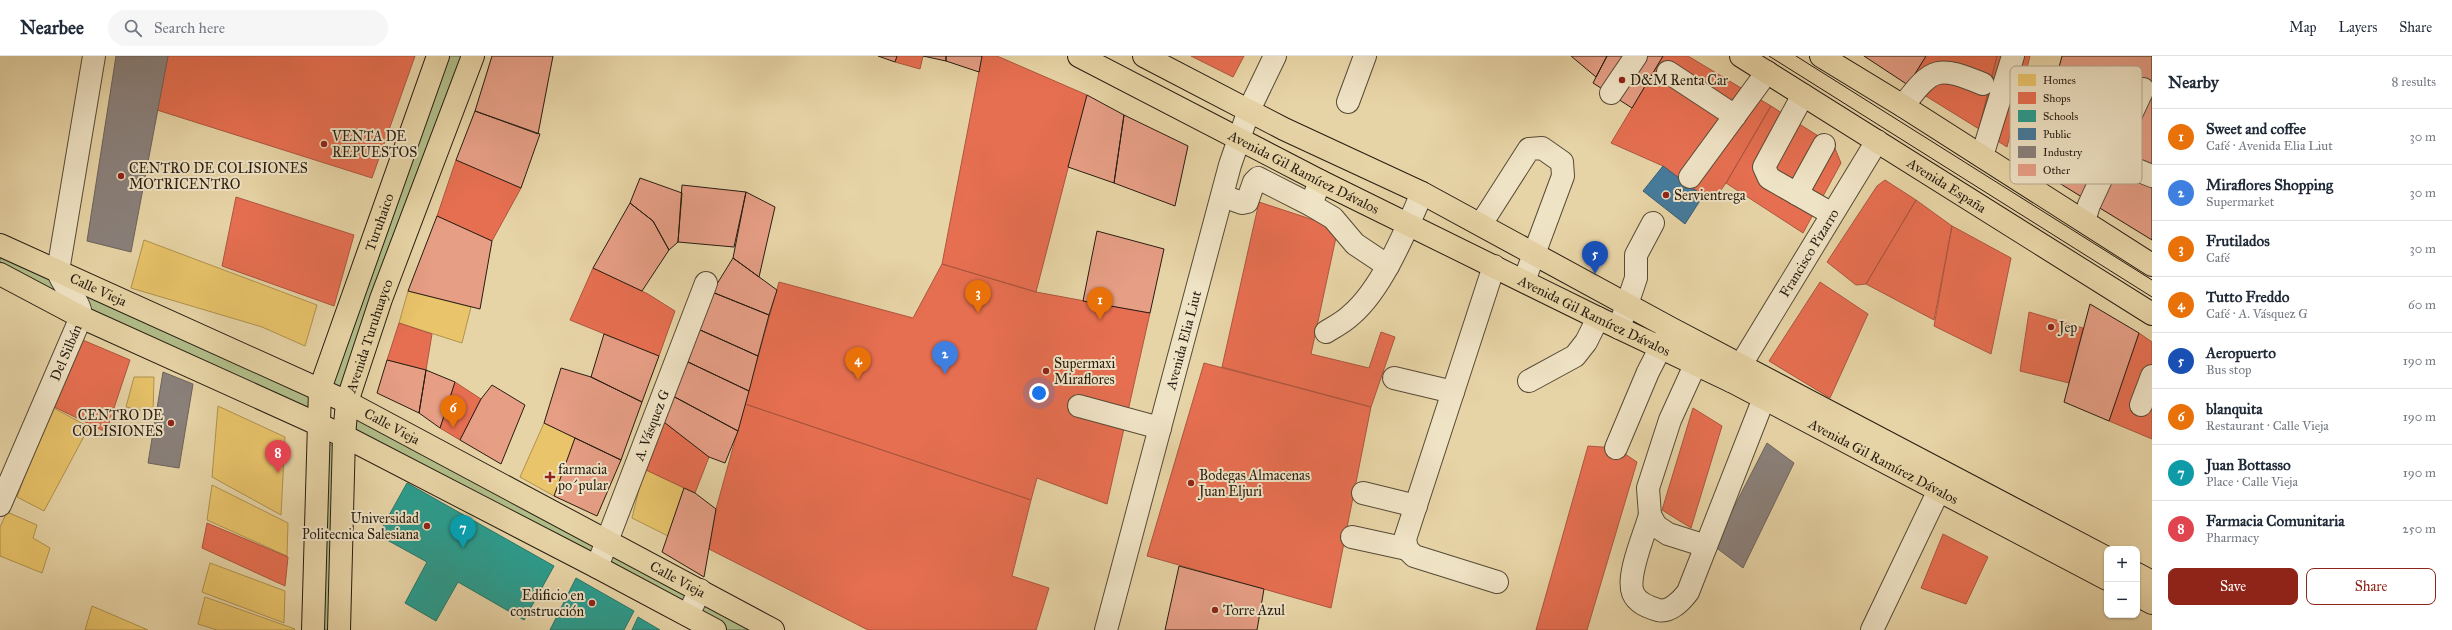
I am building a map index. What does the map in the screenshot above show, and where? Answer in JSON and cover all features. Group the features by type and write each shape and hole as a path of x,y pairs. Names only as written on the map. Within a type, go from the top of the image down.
{"main road":[{"name":"Turuhaico","path":"320,389 438,56"},
{"name":"Avenida Turuhuayco","path":"339,630 344,436 348,402 381,299 473,56"},
{"name":"Avenida Gil Ramírez Dávalos","path":"1079,56 1298,170 1598,318 1695,365 1736,373 2104,557"},
{"name":"Avenida Gil Ramírez Dávalos","path":"1144,56 1284,129 1422,193 1481,224 1534,255 1629,304 1670,328 1736,373 1764,398 2104,577"},
{"name":"Avenida España","path":"1741,56 2152,314"},
{"path":"1820,56 1903,106 2010,174"},
{"path":"2026,184 2152,265"},
{"name":"Calle Vieja","path":"0,245 348,402 609,540 773,630"},
{"name":"Calle Vieja","path":"0,274 81,317 344,436 715,630"},
{"path":"313,630 320,389"},
{"path":"2140,576 2152,582"},
{"path":"2140,597 2152,603"}],"street":[{"path":"58,271 94,56"},
{"name":"Avenida Elia Liut","path":"1106,630 1238,138 1249,110 1275,56"},
{"path":"1348,102 1365,56"},
{"path":"1611,94 1636,56"},
{"path":"1982,156 2013,56"},
{"path":"1903,106 1921,84 1940,71 1954,72 1983,84"},
{"path":"1668,72 1735,116"},
{"path":"1690,177 1767,72"},
{"path":"1803,95 1766,158 1764,167 1769,178 1832,214"},
{"name":"Francisco Pizarro","path":"1736,373 1877,141"},
{"path":"1797,194 1824,145"},
{"path":"1481,224 1529,149 1542,148 1553,153 1562,162 1564,176 1524,281"},
{"path":"1291,194 1298,170"},
{"path":"2142,170 2152,176"},
{"path":"1223,196 1242,203 1247,202 1254,182 1258,178 1291,194 1333,218 1356,244 1388,266"},
{"path":"1311,205 1320,181"},
{"path":"2084,221 2099,184"},
{"path":"1326,332 1352,315 1378,283 1409,224 1422,193"},
{"path":"1620,328 1629,304 1636,278 1636,255 1653,223"},
{"path":"1407,549 1405,539 1494,266"},
{"name":"Del Silbán","path":"0,504 81,317 79,305 62,283 58,271"},
{"name":"A. Vásquez G","path":"597,567 609,540 706,283"},
{"path":"1529,381 1575,356 1586,342 1598,318"},
{"path":"1616,448 1648,372 1670,328"},
{"path":"1695,365 1670,420 1648,488 1650,515 1631,579 1633,593 1642,604 1660,611 1669,609 1682,600 1706,546 1764,398"},
{"path":"2141,405 2152,376"},
{"path":"1394,378 1453,392"},
{"path":"1079,406 1160,428"},
{"path":"1872,630 1939,490"},
{"path":"1363,493 1416,506"},
{"path":"1650,515 1656,526 1668,534 1706,546"},
{"path":"1352,537 1407,549 1414,556 1497,582"},
{"path":"688,615 700,590"}],"green space":[{"path":"442,56 469,56 346,398 324,387"},
{"path":"0,245 320,389 318,425 0,274"},
{"path":"347,402 773,630 715,630 344,436"},
{"path":"323,441 337,448 332,630 320,630"}],"building: Homes":[{"path":"144,240 317,305 305,346 262,327 131,288"},
{"path":"408,291 471,307 462,343 399,323"},
{"path":"134,377 154,377 153,413 126,407"},
{"path":"50,406 89,427 44,511 17,497"},
{"path":"218,406 285,437 281,515 212,477"},
{"path":"544,423 575,438 554,496 520,477"},
{"path":"644,469 684,488 668,536 632,518"},
{"path":"212,485 288,523 287,556 207,520"},
{"path":"7,512 37,525 33,538 50,548 42,573 0,556 0,527"},
{"path":"210,563 285,591 284,623 202,592"},
{"path":"205,597 295,629 217,630 198,624"},
{"path":"92,606 148,630 85,630"}],"building: Shops":[{"name":"VENTA DE REPUESTOS","path":"168,56 415,56 372,178 157,110"},
{"path":"897,56 923,56 920,69 895,62"},
{"path":"982,56 997,56 1087,95 1036,292 942,264"},
{"path":"1191,56 1244,56 1233,77"},
{"path":"1663,56 1688,56 1771,106 1726,183 1712,202 1663,166 1611,143"},
{"path":"1926,56 1997,56 1979,129 1908,85"},
{"path":"1997,56 2030,56 2027,66 2010,66 2010,135 2007,147 1979,129"},
{"path":"1771,106 1834,146 1841,163 1803,233 1726,183"},
{"path":"456,160 521,188 492,241 437,216"},
{"path":"1885,180 1916,200 1866,284 1856,285 1827,262 1877,186"},
{"path":"236,197 354,235 334,306 222,266"},
{"path":"1916,200 1952,226 1934,320 1866,284"},
{"path":"1259,202 1338,228 1311,354 1369,368 1381,332 1395,337 1371,407 1222,367"},
{"path":"1952,226 2011,258 1991,354 1934,326"},
{"path":"942,264 1036,292 1150,313 1107,504 1037,478 1031,500 745,404 779,282 913,318"},
{"path":"593,268 648,294 675,311 659,356 570,320"},
{"path":"1820,282 1868,314 1830,398 1769,361"},
{"path":"2029,312 2083,328 2069,383 2020,371"},
{"path":"399,323 432,334 426,370 387,360"},
{"path":"2139,333 2152,342 2152,439 2109,421"},
{"path":"78,338 130,360 106,432 50,405"},
{"path":"1204,363 1371,407 1331,608 1147,556"},
{"path":"455,382 481,399 460,440 440,428"},
{"path":"745,404 1031,500 1012,576 1049,588 1036,630 868,630 709,549 716,509"},
{"path":"1693,408 1722,426 1691,528 1662,510"},
{"path":"660,419 709,457 695,493 644,469"},
{"path":"1588,446 1616,448 1637,462 1587,630 1536,630"},
{"path":"207,523 288,557 285,586 202,548"},
{"path":"1943,534 1988,557 1966,604 1921,588"}],"building: Schools":[{"path":"407,483 554,566 524,620 458,582 436,621 405,603 427,562 378,535"},
{"name":"Edificio en construcción","path":"576,578 634,611 624,630 550,630"},
{"path":"638,617 660,630 632,630"}],"building: Public":[{"path":"1663,166 1703,196 1685,224 1643,191"}],"building: Industry":[{"name":"CENTRO DE COLISIONES MOTRICENTRO","path":"116,56 168,56 131,252 87,241"},
{"name":"CENTRO DE COLISIONES","path":"163,372 193,384 179,468 148,463"},
{"path":"1767,443 1794,463 1743,568 1714,546"}],"building: Other":[{"path":"492,56 553,56 538,134 475,111"},
{"path":"878,56 897,56 895,62"},
{"path":"923,56 946,56 946,61"},
{"path":"946,56 982,56 979,72 946,61"},
{"path":"1571,56 1607,56 1596,77"},
{"name":"D&M Renta Car","path":"1607,56 1663,56 1632,108 1593,83"},
{"path":"1864,56 1926,56 1908,85"},
{"path":"2062,56 2152,56 2152,240 2061,184 2142,184 2142,66 2059,66"},
{"path":"1087,95 1124,115 1114,183 1068,167"},
{"path":"475,111 540,134 521,188 456,160"},
{"path":"1124,115 1188,146 1175,206 1114,183"},
{"path":"640,178 682,193 678,242 669,250 653,221 630,203"},
{"path":"682,185 746,192 734,247 678,242"},
{"path":"746,192 775,207 759,277 733,258"},
{"path":"630,203 653,221 669,250 642,291 593,268"},
{"path":"437,216 492,241 480,309 408,291"},
{"path":"1097,231 1164,249 1150,313 1083,301"},
{"path":"733,258 777,290 769,315 712,292"},
{"path":"712,292 769,315 758,356 698,329"},
{"path":"2090,304 2139,333 2109,421 2064,402"},
{"path":"698,329 758,356 749,391 688,362"},
{"path":"604,334 659,356 642,402 591,377"},
{"path":"387,360 426,370 419,413 377,393"},
{"path":"688,362 749,391 738,431 671,395"},
{"path":"561,368 591,377 642,402 621,460 544,423"},
{"path":"426,370 455,382 440,428 419,413"},
{"path":"492,385 525,405 501,464 460,440 481,399"},
{"path":"671,395 738,431 725,463 709,457 660,419"},
{"path":"575,438 621,460 597,516 554,496"},
{"path":"684,488 695,493 716,509 704,577 662,552"},
{"name":"Torre Azul","path":"1179,566 1264,589 1257,630 1165,630"}],"tram line":[{"path":"1769,56 2152,297"},
{"path":"1796,56 2152,280"}],"place":[{"name":"D&M Renta Car","path":"1622,80"},
{"name":"VENTA DE REPUESTOS","path":"324,144"},
{"name":"CENTRO DE COLISIONES MOTRICENTRO","path":"121,176"},
{"name":"Servientrega","path":"1666,195"},
{"name":"Aeropuerto","path":"1595,274"},
{"name":"Frutilados","path":"978,313"},
{"name":"Sweet and coffee","path":"1100,320"},
{"name":"Jep","path":"2051,327"},
{"name":"Supermaxi Miraflores","path":"1046,371"},
{"name":"Miraflores Shopping","path":"945,374"},
{"name":"Tutto Freddo","path":"858,380"},
{"name":"CENTRO DE COLISIONES","path":"171,423"},
{"name":"blanquita","path":"453,428"},
{"name":"Farmacia Comunitaria","path":"278,473"},
{"name":"farmacia po´pular","path":"550,477"},
{"name":"Bodegas Almacenas Juan Eljuri","path":"1191,483"},
{"name":"Universidad Politecnica Salesiana","path":"427,526"},
{"name":"Juan Bottasso","path":"463,548"},
{"name":"Edificio en construcción","path":"592,603"},
{"name":"Torre Azul","path":"1215,610"}]}
